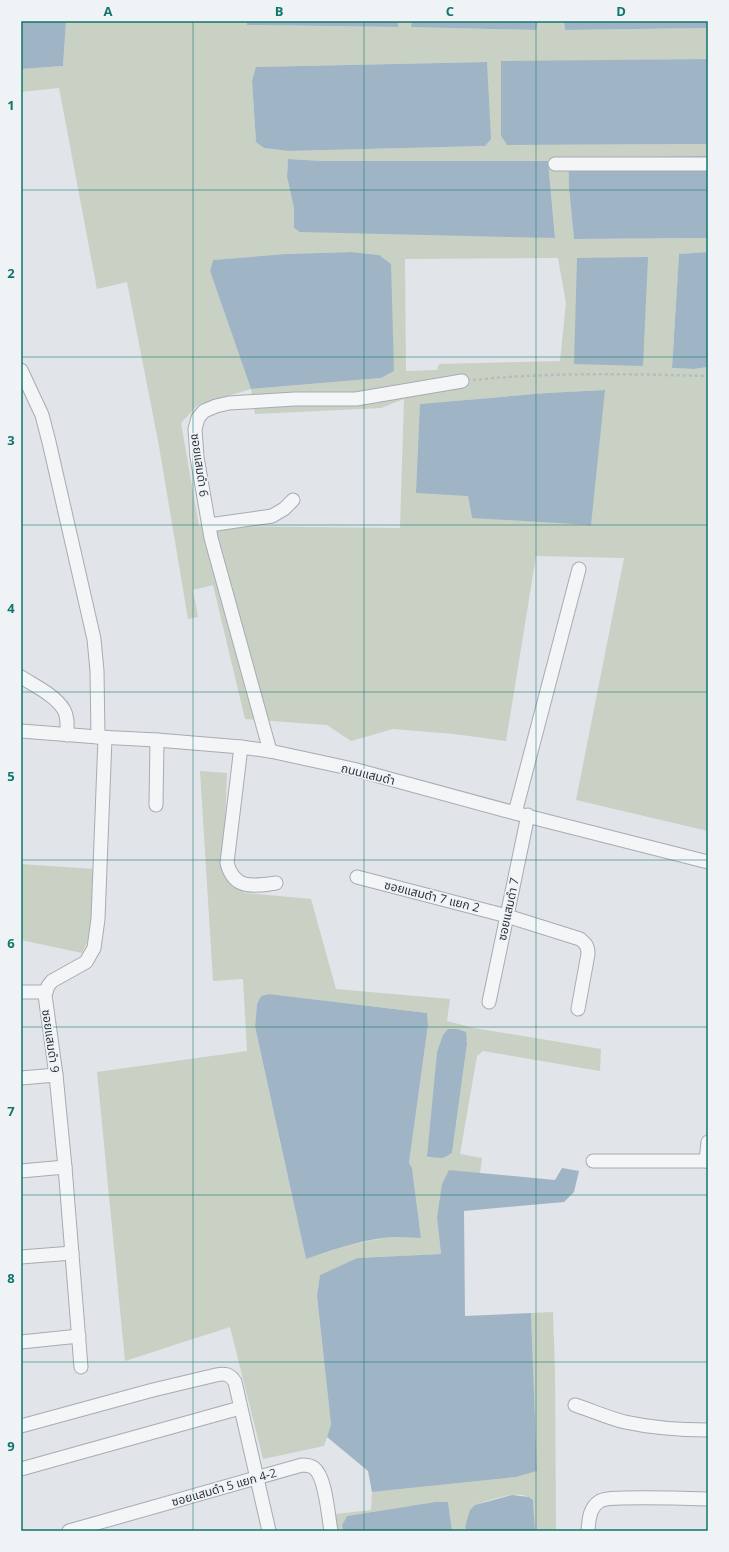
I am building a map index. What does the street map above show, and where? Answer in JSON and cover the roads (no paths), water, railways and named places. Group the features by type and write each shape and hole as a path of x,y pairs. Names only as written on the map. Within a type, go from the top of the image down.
{"street":[{"path":"555,164 708,164"},
{"name":"ซอยแสมดำ 9","path":"21,370 42,415 94,639 101,738 98,919 94,948 86,962 52,981 48,986 45,995 56,1075 66,1167 81,1367"},
{"name":"ซอยแสมดำ 6","path":"270,751 211,538 197,457 195,429 198,418 204,411 229,403 356,399 462,381"},
{"path":"209,525 272,516 284,509 294,500"},
{"path":"515,812 579,569"},
{"path":"21,677 53,698 64,710 68,722 67,735"},
{"name":"ถนนแสมดำ","path":"21,730 101,738 157,740 241,747 270,751 353,769 708,862"},
{"path":"156,805 157,740"},
{"path":"241,747 227,863 229,873 245,885 257,886 276,883"},
{"name":"ซอยแสมดำ 7","path":"488,1002 528,815"},
{"name":"ซอยแสมดำ 7 แยก 2","path":"357,877 507,916 580,939 586,943 588,954 578,1009"},
{"path":"21,992 46,992"},
{"path":"21,1078 56,1075"},
{"path":"593,1161 707,1161 708,1142"},
{"path":"21,1171 66,1167"},
{"path":"21,1257 72,1253"},
{"path":"21,1342 79,1336"},
{"path":"21,1426 216,1374 226,1374 231,1376 235,1382 269,1531"},
{"path":"575,1404 623,1422 670,1429 708,1430"},
{"path":"21,1469 240,1408"},
{"name":"ซอยแสมดำ 5 แยก 4-2","path":"69,1531 302,1465 309,1465 315,1468 320,1475 331,1531"},
{"path":"588,1531 589,1517 592,1508 601,1501 648,1497 708,1499"}],"water":[{"path":"21,21 66,21 63,66 21,69"},
{"path":"247,21 398,21 398,27 247,25"},
{"path":"412,21 538,21 536,30 411,27"},
{"path":"564,21 708,21 708,28 565,30"},
{"path":"708,59 708,144 507,145 501,136 501,61"},
{"path":"487,62 491,139 485,146 288,151 264,148 256,142 252,81 256,67"},
{"path":"708,156 708,238 574,239 569,188 568,158"},
{"path":"288,159 322,161 548,161 555,238 300,232 294,228 294,208 287,177"},
{"path":"352,252 379,255 391,264 394,371 381,378 251,389 210,271 213,260 285,254"},
{"path":"708,252 708,367 694,369 672,368 679,254"},
{"path":"648,257 643,366 574,364 577,258"},
{"path":"605,390 591,525 472,518 468,496 416,493 420,404 546,393"},
{"path":"269,994 427,1013 428,1025 409,1163 412,1168 421,1238 396,1237 373,1239 306,1259 255,1027 257,1004 261,996"},
{"path":"448,1029 457,1029 466,1032 467,1044 452,1153 443,1158 427,1157 437,1052 443,1035"},
{"path":"562,1168 579,1171 574,1192 564,1202 464,1211 465,1316 531,1313 537,1471 516,1477 372,1492 368,1471 327,1437 331,1425 317,1296 320,1275 357,1258 441,1254 437,1218 442,1184 449,1170 555,1180"},
{"path":"512,1495 529,1497 533,1500 535,1531 466,1531 465,1527 470,1510 475,1505"},
{"path":"435,1502 448,1502 452,1531 343,1531 342,1525 347,1516"}]}
